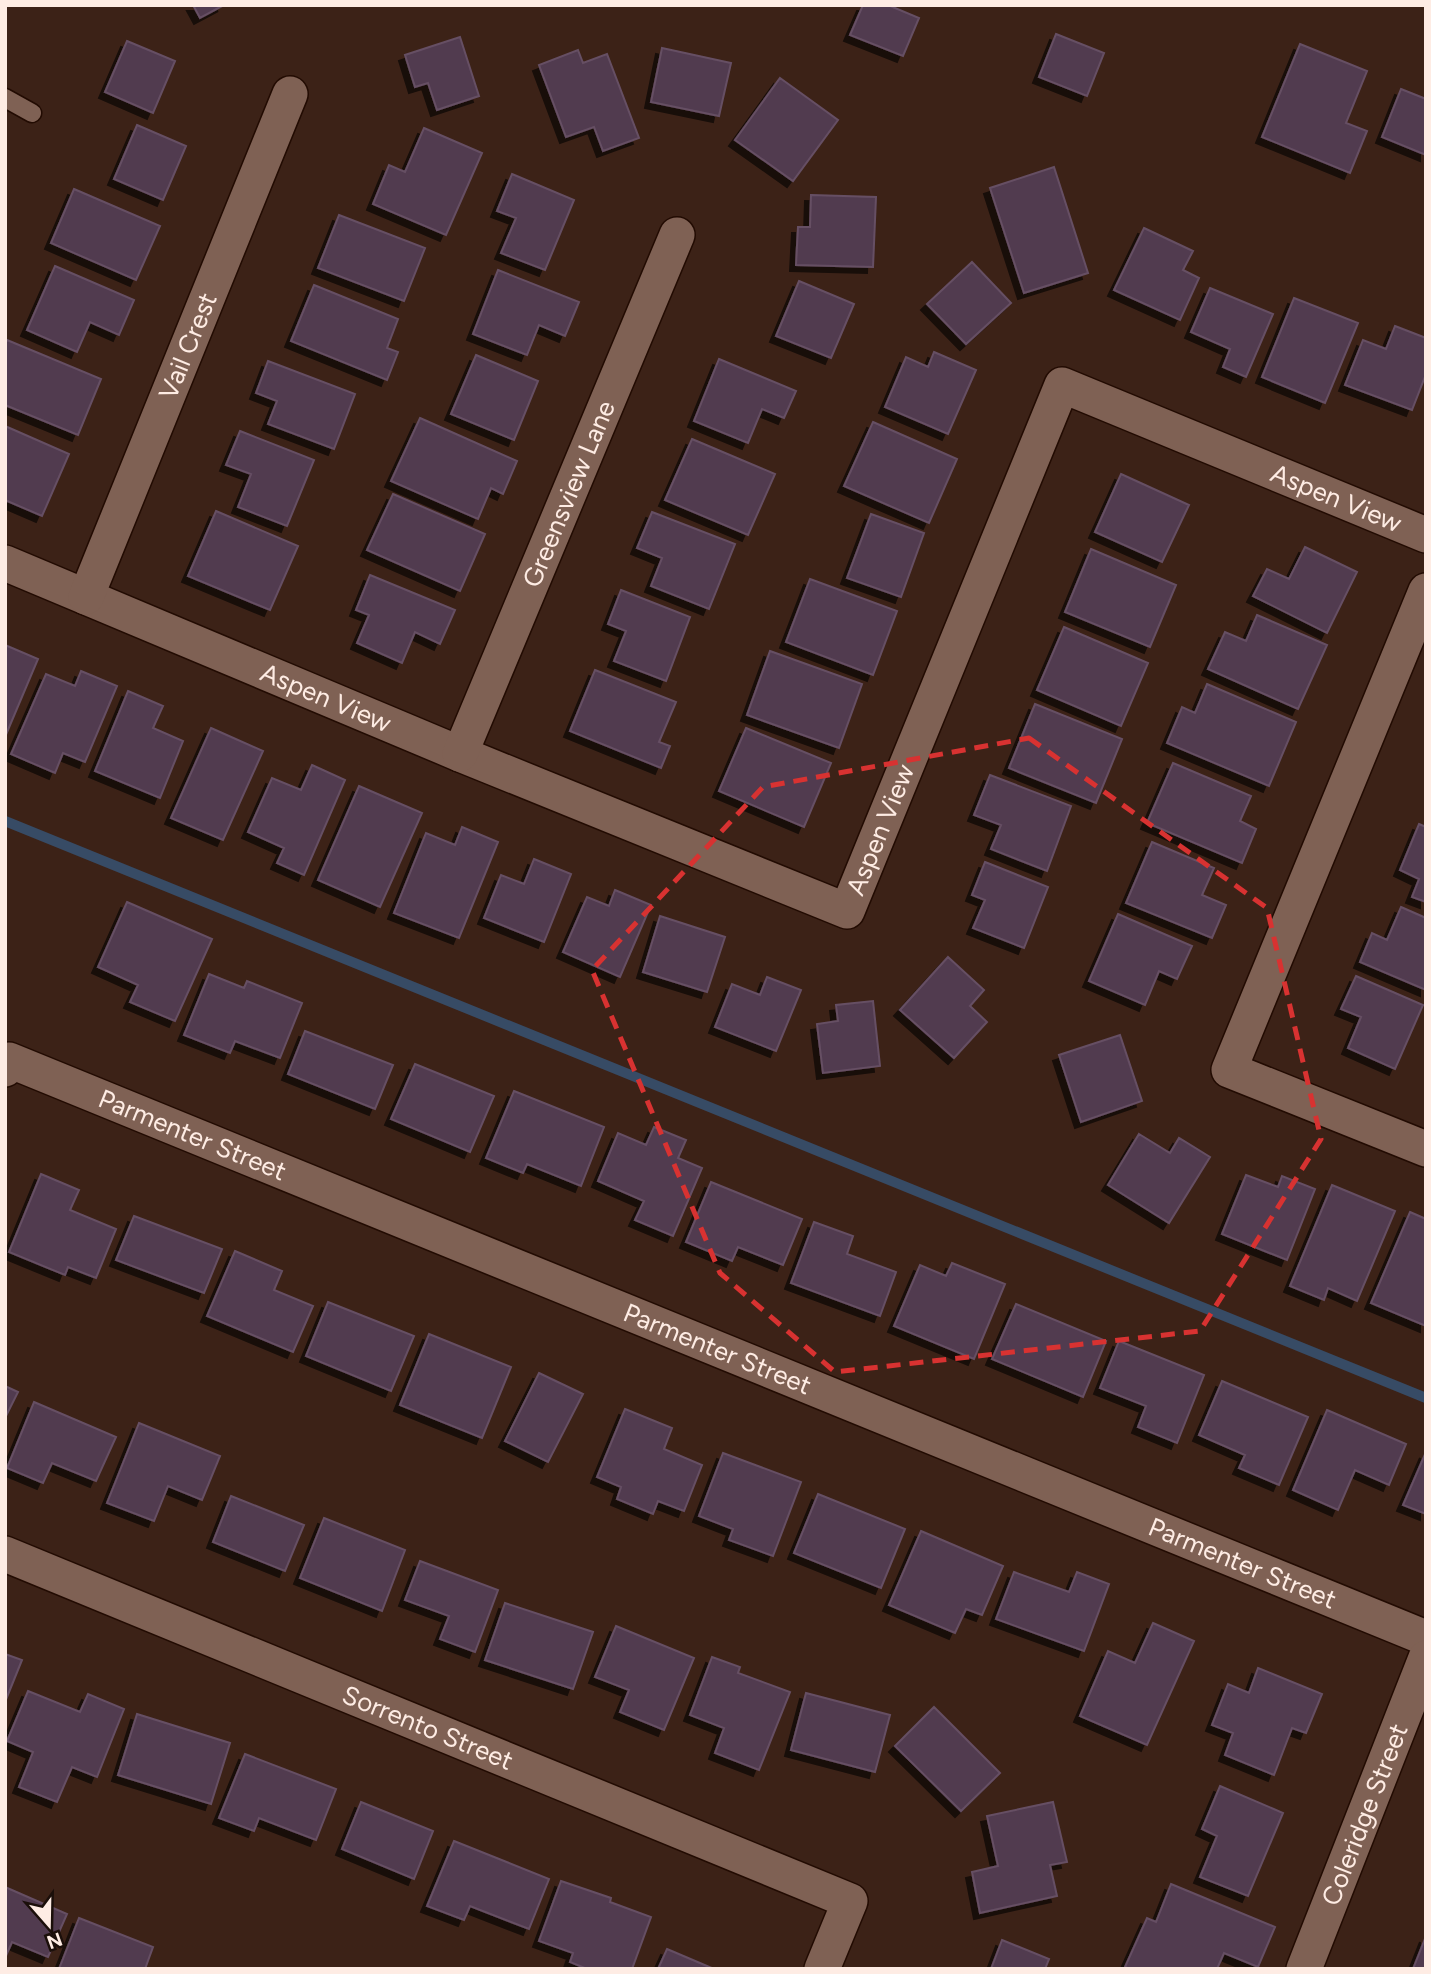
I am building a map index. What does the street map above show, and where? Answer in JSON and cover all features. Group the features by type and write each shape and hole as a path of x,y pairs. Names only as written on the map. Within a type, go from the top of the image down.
{"street":[{"name":"Vail Crest","path":"86,597 290,94"},
{"name":"Greensview Lane","path":"460,754 677,235"},
{"name":"Aspen View","path":"5,564 460,754 847,911 1062,385 1426,535"},
{"path":"1426,591 1229,1070 1426,1149"},
{"name":"Parmenter Street","path":"7,1065 1426,1638"},
{"name":"Sorrento Street","path":"5,1554 850,1901 822,1969"},
{"name":"Coleridge Street","path":"1304,1969 1426,1658"}],"lane":[{"path":"5,98 32,113"}],"highlighted area":[{"path":"1029,738 1267,908 1321,1139 1200,1331 835,1372 720,1273 592,970 763,787"}],"building":[{"path":"193,5 224,5 200,18"},
{"path":"863,5 888,5 919,18 903,56 850,35"},
{"path":"1056,34 1104,53 1087,96 1039,77"},
{"path":"460,37 479,96 437,110 428,83 415,87 405,55"},
{"path":"127,41 175,61 153,113 105,92"},
{"path":"1300,44 1367,71 1346,123 1367,131 1350,173 1262,137"},
{"path":"662,48 731,63 719,116 651,102"},
{"path":"578,50 583,63 607,54 639,138 603,151 594,127 566,137 539,65"},
{"path":"780,78 838,120 793,181 735,140"},
{"path":"1401,89 1426,99 1426,155 1382,137"},
{"path":"137,125 186,146 163,200 114,179"},
{"path":"424,128 482,153 446,235 373,204 389,165 405,172"},
{"path":"1054,167 1088,273 1024,293 990,188"},
{"path":"512,174 574,200 545,270 501,253 516,218 497,211"},
{"path":"74,189 160,226 136,280 51,243"},
{"path":"811,195 876,197 873,267 796,265 798,227 810,227"},
{"path":"339,215 425,248 404,301 318,268"},
{"path":"1144,228 1193,251 1183,270 1199,278 1180,320 1114,290"},
{"path":"972,262 1011,303 966,344 927,304"},
{"path":"55,266 134,300 119,335 90,322 77,352 27,330"},
{"path":"498,270 579,302 565,336 539,325 527,355 473,334"},
{"path":"799,281 854,304 831,358 776,336"},
{"path":"314,285 398,319 387,348 398,352 387,380 291,341"},
{"path":"1210,288 1273,314 1246,377 1223,367 1230,349 1191,332"},
{"path":"1294,298 1358,323 1325,403 1262,377"},
{"path":"1395,326 1426,338 1426,374 1412,410 1345,385 1363,340 1386,349"},
{"path":"7,340 101,379 78,435 5,405"},
{"path":"934,352 976,370 948,434 885,407 906,357 928,367"},
{"path":"476,355 538,381 514,440 451,414"},
{"path":"719,359 796,391 784,418 762,409 748,443 694,421"},
{"path":"268,361 355,394 334,449 268,424 277,401 256,393"},
{"path":"420,418 517,461 503,494 491,488 478,519 391,481"},
{"path":"873,422 957,459 929,523 844,486"},
{"path":"5,426 69,454 42,516 5,500"},
{"path":"240,431 314,460 287,526 238,507 251,474 226,465"},
{"path":"692,439 775,474 748,535 665,500"},
{"path":"1121,474 1189,505 1162,562 1095,532"},
{"path":"393,494 485,534 460,591 367,550"},
{"path":"216,511 298,546 270,610 188,576"},
{"path":"652,512 735,544 709,609 651,586 662,558 637,548"},
{"path":"871,514 924,533 901,597 847,578"},
{"path":"1305,547 1357,572 1327,633 1253,596 1267,569 1289,579"},
{"path":"1091,549 1176,585 1150,647 1065,612"},
{"path":"370,575 455,610 440,644 415,632 402,663 357,643 369,615 356,610"},
{"path":"810,579 897,611 873,675 786,642"},
{"path":"621,590 690,617 666,681 614,661 626,631 608,624"},
{"path":"1257,615 1327,645 1298,709 1208,669 1225,632 1246,641"},
{"path":"1064,627 1148,663 1121,726 1037,690"},
{"path":"5,645 38,659 5,737"},
{"path":"770,651 862,684 839,748 747,715"},
{"path":"595,670 676,702 659,742 670,746 661,768 570,731"},
{"path":"81,671 117,686 85,762 63,753 55,773 11,754 46,674 75,686"},
{"path":"1207,684 1296,722 1269,786 1167,743 1182,707 1195,713"},
{"path":"128,691 163,706 153,728 183,741 160,798 95,771"},
{"path":"1035,704 1122,739 1096,803 1009,768"},
{"path":"211,728 263,751 223,840 171,818"},
{"path":"746,728 831,763 804,827 719,791"},
{"path":"1173,763 1251,796 1240,821 1256,829 1242,863 1147,823"},
{"path":"312,765 345,780 304,875 277,863 284,848 248,832 272,778 301,790"},
{"path":"990,775 1071,806 1047,871 991,849 1001,825 974,815"},
{"path":"359,786 422,813 380,907 318,880"},
{"path":"1419,824 1426,827 1426,902 1412,897 1419,879 1400,870"},
{"path":"462,827 498,842 459,938 394,913 426,833 455,845"},
{"path":"1152,842 1214,868 1202,895 1226,905 1212,938 1126,903"},
{"path":"534,859 571,874 544,942 484,918 501,875 524,884"},
{"path":"985,862 1048,887 1024,948 973,928 985,900 972,895"},
{"path":"615,890 651,905 620,977 563,952 587,897 609,906"},
{"path":"127,902 212,939 175,1021 130,1002 138,985 98,967"},
{"path":"1401,907 1426,918 1426,990 1360,962 1372,933 1387,940"},
{"path":"1118,914 1192,946 1177,979 1159,971 1145,1005 1089,981"},
{"path":"660,916 725,937 707,992 643,972"},
{"path":"948,957 984,990 970,1006 987,1022 954,1058 900,1010"},
{"path":"209,974 244,988 247,981 302,1003 280,1058 235,1041 230,1053 184,1035"},
{"path":"1356,976 1423,1005 1395,1069 1348,1048 1361,1017 1341,1009"},
{"path":"767,977 801,990 776,1051 715,1027 732,984 760,995"},
{"path":"873,1001 880,1066 823,1073 817,1024 838,1021 836,1005"},
{"path":"305,1031 393,1065 375,1109 288,1074"},
{"path":"1120,1035 1142,1101 1081,1122 1059,1055"},
{"path":"415,1064 494,1096 470,1152 391,1119"},
{"path":"514,1091 604,1127 581,1186 527,1164 523,1173 486,1158"},
{"path":"654,1127 686,1140 678,1158 702,1168 673,1236 635,1220 644,1201 598,1181 618,1133 646,1145"},
{"path":"1139,1134 1170,1153 1179,1138 1210,1157 1169,1223 1108,1185"},
{"path":"41,1174 79,1190 70,1210 116,1229 96,1278 68,1267 65,1275 9,1252"},
{"path":"1246,1175 1278,1187 1282,1176 1315,1189 1287,1260 1222,1234"},
{"path":"711,1182 802,1219 783,1265 738,1247 732,1261 686,1242"},
{"path":"1332,1185 1395,1211 1357,1301 1328,1288 1324,1300 1290,1286"},
{"path":"1410,1212 1426,1219 1426,1326 1371,1303"},
{"path":"134,1216 222,1249 204,1293 116,1260"},
{"path":"814,1222 853,1236 847,1254 896,1272 880,1316 791,1283"},
{"path":"235,1251 282,1271 274,1290 313,1306 293,1352 207,1316"},
{"path":"952,1263 1005,1284 974,1359 894,1326 920,1265 946,1276"},
{"path":"328,1302 414,1336 391,1391 306,1356"},
{"path":"1016,1304 1106,1341 1083,1397 992,1359"},
{"path":"429,1334 511,1367 482,1438 400,1405"},
{"path":"1119,1341 1204,1375 1177,1443 1138,1427 1146,1406 1100,1388"},
{"path":"539,1373 583,1394 548,1462 505,1441"},
{"path":"1222,1381 1308,1417 1279,1485 1239,1468 1245,1455 1199,1435"},
{"path":"5,1386 18,1392 5,1418"},
{"path":"34,1402 116,1437 96,1481 52,1463 43,1483 7,1468"},
{"path":"625,1409 672,1428 664,1449 702,1465 684,1511 658,1501 653,1514 617,1499 621,1487 597,1477"},
{"path":"1327,1410 1406,1444 1389,1485 1355,1470 1338,1510 1293,1490"},
{"path":"139,1423 220,1456 202,1500 168,1486 154,1521 107,1503"},
{"path":"1426,1452 1426,1514 1403,1505"},
{"path":"723,1453 801,1482 773,1556 729,1540 733,1529 699,1516"},
{"path":"818,1494 905,1529 881,1588 794,1553"},
{"path":"231,1496 304,1525 285,1571 213,1542"},
{"path":"324,1518 405,1550 382,1611 300,1578"},
{"path":"921,1531 1003,1566 982,1615 966,1609 955,1633 889,1605"},
{"path":"420,1561 498,1590 475,1652 440,1639 449,1616 405,1600"},
{"path":"1014,1572 1069,1592 1077,1572 1109,1584 1084,1651 996,1619"},
{"path":"505,1603 593,1632 573,1689 485,1660"},
{"path":"1153,1623 1194,1641 1147,1745 1080,1716 1108,1651 1135,1663"},
{"path":"616,1626 694,1658 664,1730 620,1712 629,1690 595,1677"},
{"path":"5,1654 22,1660 5,1702"},
{"path":"712,1657 740,1667 738,1673 790,1692 759,1770 715,1753 724,1728 690,1715"},
{"path":"1258,1668 1322,1694 1306,1733 1292,1728 1274,1775 1225,1755 1233,1733 1212,1725 1228,1684 1249,1693"},
{"path":"28,1691 80,1712 88,1694 124,1709 97,1777 72,1767 57,1802 19,1787 33,1752 7,1741"},
{"path":"806,1693 890,1715 875,1772 791,1750"},
{"path":"934,1707 1000,1773 961,1811 895,1746"},
{"path":"137,1714 230,1743 211,1804 118,1775"},
{"path":"245,1754 336,1789 316,1840 259,1818 254,1831 219,1818"},
{"path":"1220,1786 1283,1813 1248,1896 1200,1877 1217,1836 1202,1829"},
{"path":"361,1802 433,1831 414,1879 342,1849"},
{"path":"1053,1802 1067,1862 1050,1865 1057,1896 980,1913 972,1872 998,1866 987,1816"},
{"path":"454,1841 549,1879 529,1929 470,1906 464,1920 427,1906"},
{"path":"561,1881 611,1898 610,1902 651,1917 632,1969 587,1969 570,1962 573,1953 539,1941"},
{"path":"1171,1884 1275,1927 1258,1967 1224,1953 1217,1969 1125,1967 1147,1918 1156,1922"},
{"path":"5,1887 67,1914 48,1957 12,1942 5,1958"},
{"path":"79,1918 153,1947 145,1969 59,1969"},
{"path":"1426,1936 1426,1969 1413,1969"},
{"path":"1002,1940 1049,1959 1045,1969 991,1969"},
{"path":"667,1949 714,1969 658,1969"}],"waterway":[{"path":"5,821 1426,1398"}]}
